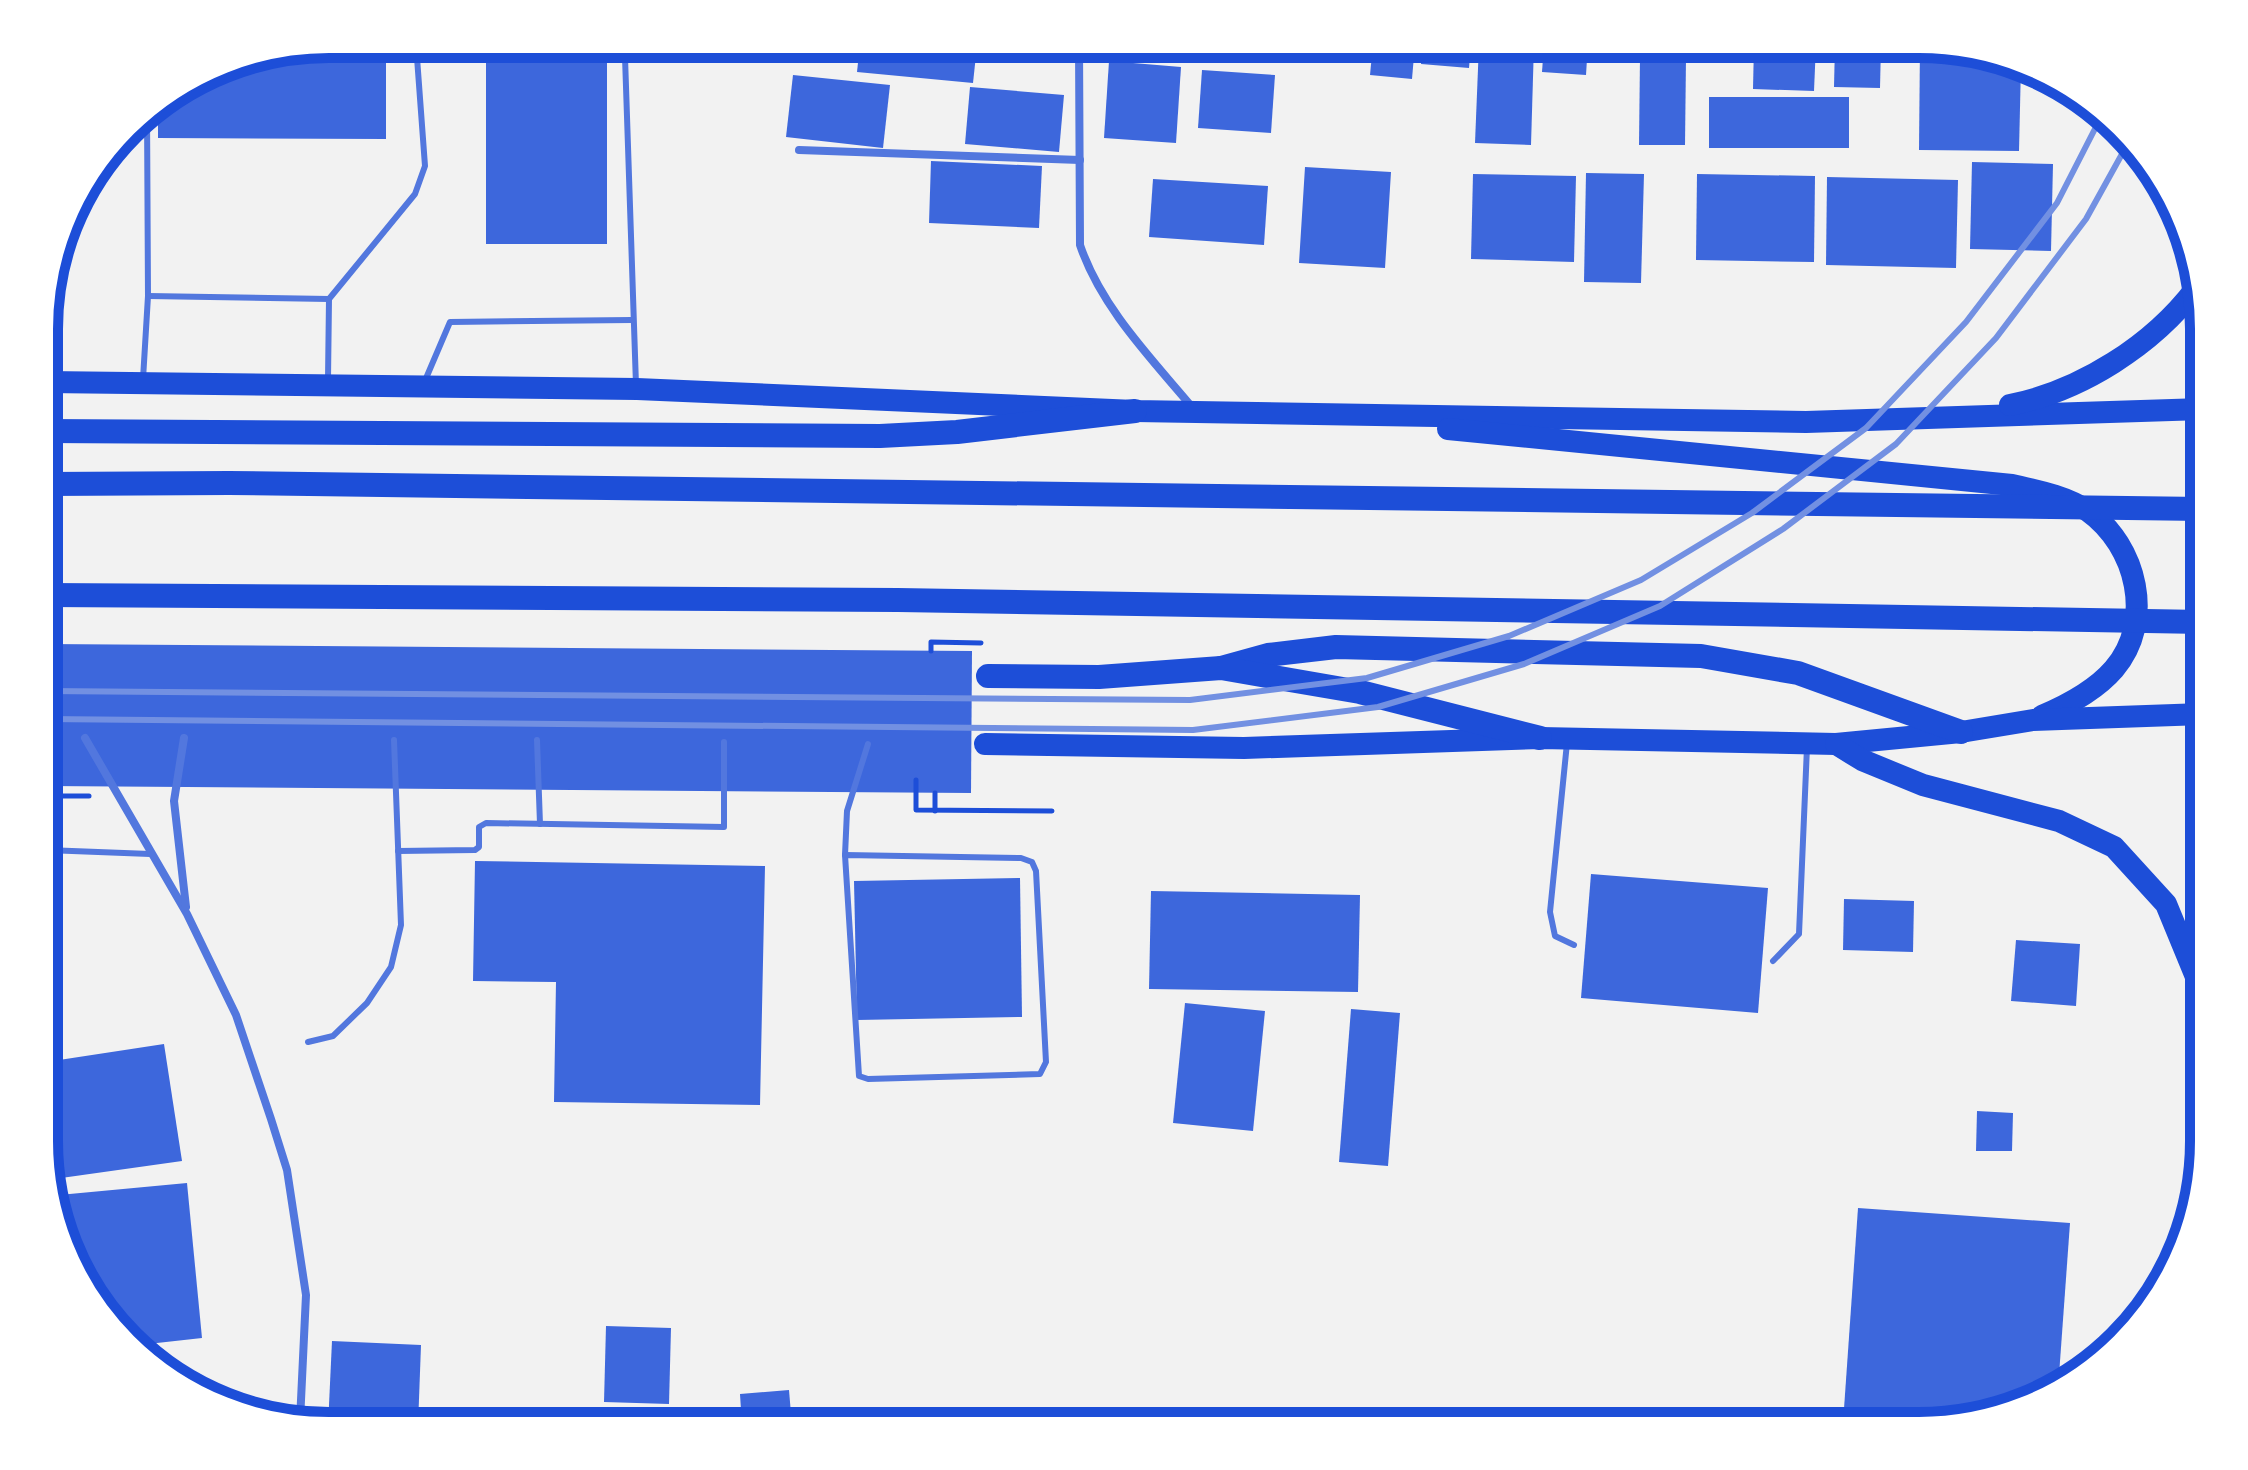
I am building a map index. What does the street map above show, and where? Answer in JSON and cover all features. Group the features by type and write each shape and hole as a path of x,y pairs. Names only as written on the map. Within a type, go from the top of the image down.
{"highway":[{"path":"1954,415 2034,400 2112,364 2173,319 2188,299"},
{"path":"58,382 637,389 1135,411 1806,422 2189,409"},
{"path":"58,431 880,436 957,432 1135,411"},
{"path":"1289,413 2012,485 2057,496 2101,522 2122,547 2133,573 2136,617 2128,646 2103,680 2078,699 2033,720"},
{"path":"58,484 229,483 2189,509"},
{"path":"58,595 866,600 2189,622"},
{"path":"1221,668 1268,655 1336,647 1701,656 1798,673 1961,732"},
{"path":"989,670 1099,665 1151,671 1221,668 1360,692 1456,714 1540,738"},
{"path":"985,744 1244,748 1540,738 1836,744 1961,732 2033,720 2189,714"},
{"path":"1836,744 1862,760 1923,785 2059,821 2114,847 2166,904 2189,960"}],"street":[{"path":"1079,58 1080,245 1090,272 1127,328 1196,411"},
{"path":"799,150 1080,160"},
{"path":"85,738 187,914 236,1015 287,1170 306,1295 301,1410"},
{"path":"184,738 174,801 187,914"}],"lane":[{"path":"338,386 329,299 415,194 425,166 417,58"},
{"path":"625,58 632,320 637,389"},
{"path":"142,385 148,296 147,128"},
{"path":"148,296 329,299"},
{"path":"423,387 450,322 632,320"},
{"path":"1567,739 1550,912 1555,936 1574,945"},
{"path":"308,1042 333,1036 367,1003 391,967 401,925 394,740"},
{"path":"537,740 540,824"},
{"path":"398,851 475,850 479,847 479,827 486,823 724,827 724,742"},
{"path":"1773,961 1799,934 1807,742"},
{"path":"845,855 1021,858 1032,862 1036,871 1046,1062 1040,1074 868,1079 859,1076 845,855 847,811 868,744"},
{"path":"58,850 150,854"}],"path":[{"path":"931,642 931,651"},
{"path":"916,780 916,810 1052,811"},
{"path":"935,793 935,811"},
{"path":"58,796 86,796"}],"building":[{"path":"386,58 386,139 158,138 158,119 193,94 242,72 293,60"},
{"path":"486,58 607,58 607,244 486,244"},
{"path":"858,58 976,58 973,83 857,72"},
{"path":"1248,58 1290,58 1289,63"},
{"path":"1372,58 1414,58 1412,79 1370,75"},
{"path":"1421,58 1470,58 1469,68 1421,64"},
{"path":"1478,58 1534,58 1531,145 1475,143"},
{"path":"1543,58 1587,58 1586,75 1542,72"},
{"path":"1640,58 1686,58 1685,145 1639,145"},
{"path":"1754,58 1815,58 1814,91 1753,89"},
{"path":"1835,58 1881,58 1880,88 1834,87"},
{"path":"1920,58 1972,63 2021,78 2019,151 1919,150"},
{"path":"1109,61 1181,67 1176,143 1104,138"},
{"path":"1202,70 1275,75 1271,133 1198,128"},
{"path":"793,75 890,85 883,148 786,137"},
{"path":"970,87 1064,95 1059,152 965,144"},
{"path":"1709,97 1849,97 1849,148 1709,148"},
{"path":"931,161 1042,166 1039,228 929,223"},
{"path":"1972,162 2053,164 2051,251 1970,249"},
{"path":"1305,167 1391,172 1385,268 1299,263"},
{"path":"1586,173 1644,174 1641,283 1584,282"},
{"path":"1473,174 1576,176 1574,262 1471,259"},
{"path":"1697,174 1815,176 1814,262 1696,260"},
{"path":"1827,177 1958,180 1956,268 1826,265"},
{"path":"1153,179 1268,186 1264,245 1149,237"},
{"path":"58,644 972,651 971,793 58,786"},
{"path":"475,861 765,866 760,1105 554,1102 556,982 473,981"},
{"path":"1591,874 1768,888 1758,1013 1581,998"},
{"path":"1020,878 1022,1017 857,1020 854,881"},
{"path":"1151,891 1360,895 1358,992 1149,989"},
{"path":"1844,899 1914,901 1913,952 1843,950"},
{"path":"2016,940 2080,944 2076,1006 2011,1001"},
{"path":"1185,1003 1265,1011 1253,1131 1173,1123"},
{"path":"1351,1009 1400,1013 1388,1166 1339,1162"},
{"path":"164,1044 182,1161 60,1178 58,1060"},
{"path":"1977,1111 2013,1113 2012,1151 1976,1151"},
{"path":"187,1183 202,1338 150,1344 137,1333 104,1292 86,1261 72,1228 63,1195"},
{"path":"1858,1208 2070,1223 2059,1373 2006,1398 1972,1407 1937,1411 1844,1411"},
{"path":"606,1326 671,1328 669,1404 604,1402"},
{"path":"332,1341 421,1345 419,1412 329,1412"},
{"path":"789,1390 791,1412 741,1412 740,1394"},
{"path":"732,1409 732,1412 678,1412"},
{"path":"433,1410 498,1410 498,1412"}],"railway":[{"path":"58,691 1190,700 1367,678 1509,636 1641,580 1752,513 1866,428 1966,322 2057,203 2097,125"},
{"path":"58,719 1193,730 1378,707 1524,664 1660,606 1783,529 1896,444 1996,338 2086,219 2123,152"}]}
